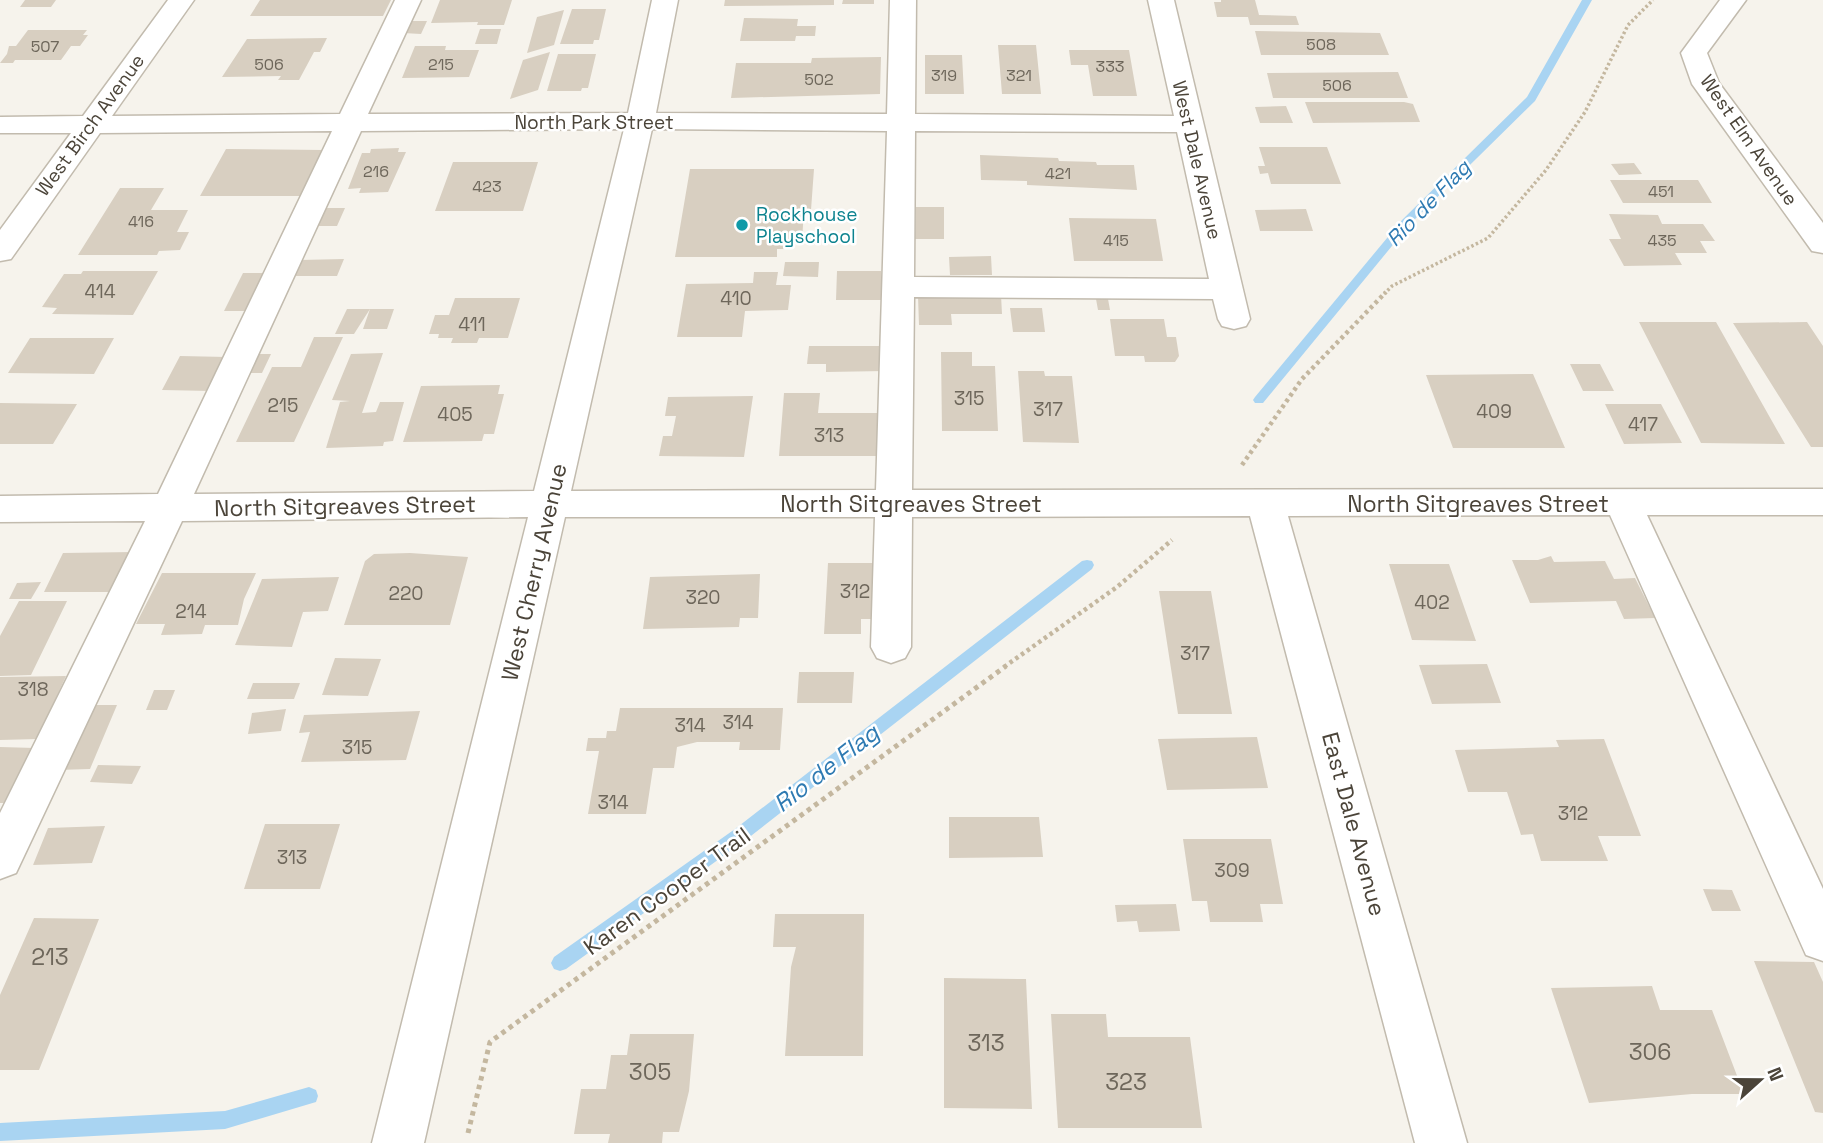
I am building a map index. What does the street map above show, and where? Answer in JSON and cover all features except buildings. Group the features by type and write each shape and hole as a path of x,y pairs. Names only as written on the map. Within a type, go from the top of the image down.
{"street":[{"name":"West Birch Avenue","path":"0,251 88,125 181,0"},
{"path":"0,859 170,508 408,0"},
{"name":"West Cherry Avenue","path":"398,1143 640,121 665,0"},
{"path":"891,647 903,0"},
{"name":"West Dale Avenue","path":"898,288 1230,304 1161,0"},
{"name":"West Elm Avenue","path":"1733,0 1694,53 1706,84 1823,244"},
{"name":"North Park Street","path":"0,125 640,121 1188,124"},
{"name":"North Sitgreaves Street","path":"0,509 550,504 1266,505 1823,502"},
{"path":"1623,503 1823,940"},
{"name":"East Dale Avenue","path":"1266,505 1441,1143"}],"path":[{"path":"1240,467 1302,379 1392,286 1488,238 1546,170 1585,112 1628,25 1653,0"},
{"name":"Karen Cooper Trail","path":"468,1133 490,1042 933,717 1117,587 1176,537"}],"waterway":[{"name":"Rio de Flag","path":"1259,400 1406,222 1531,99 1587,0"},
{"name":"Rio de Flag","path":"560,963 741,834 1087,565"},
{"name":"Rio de Flag","path":"0,1132 225,1120 309,1096"}],"place":[{"name":"Rockhouse Playschool","path":"742,225"}]}
